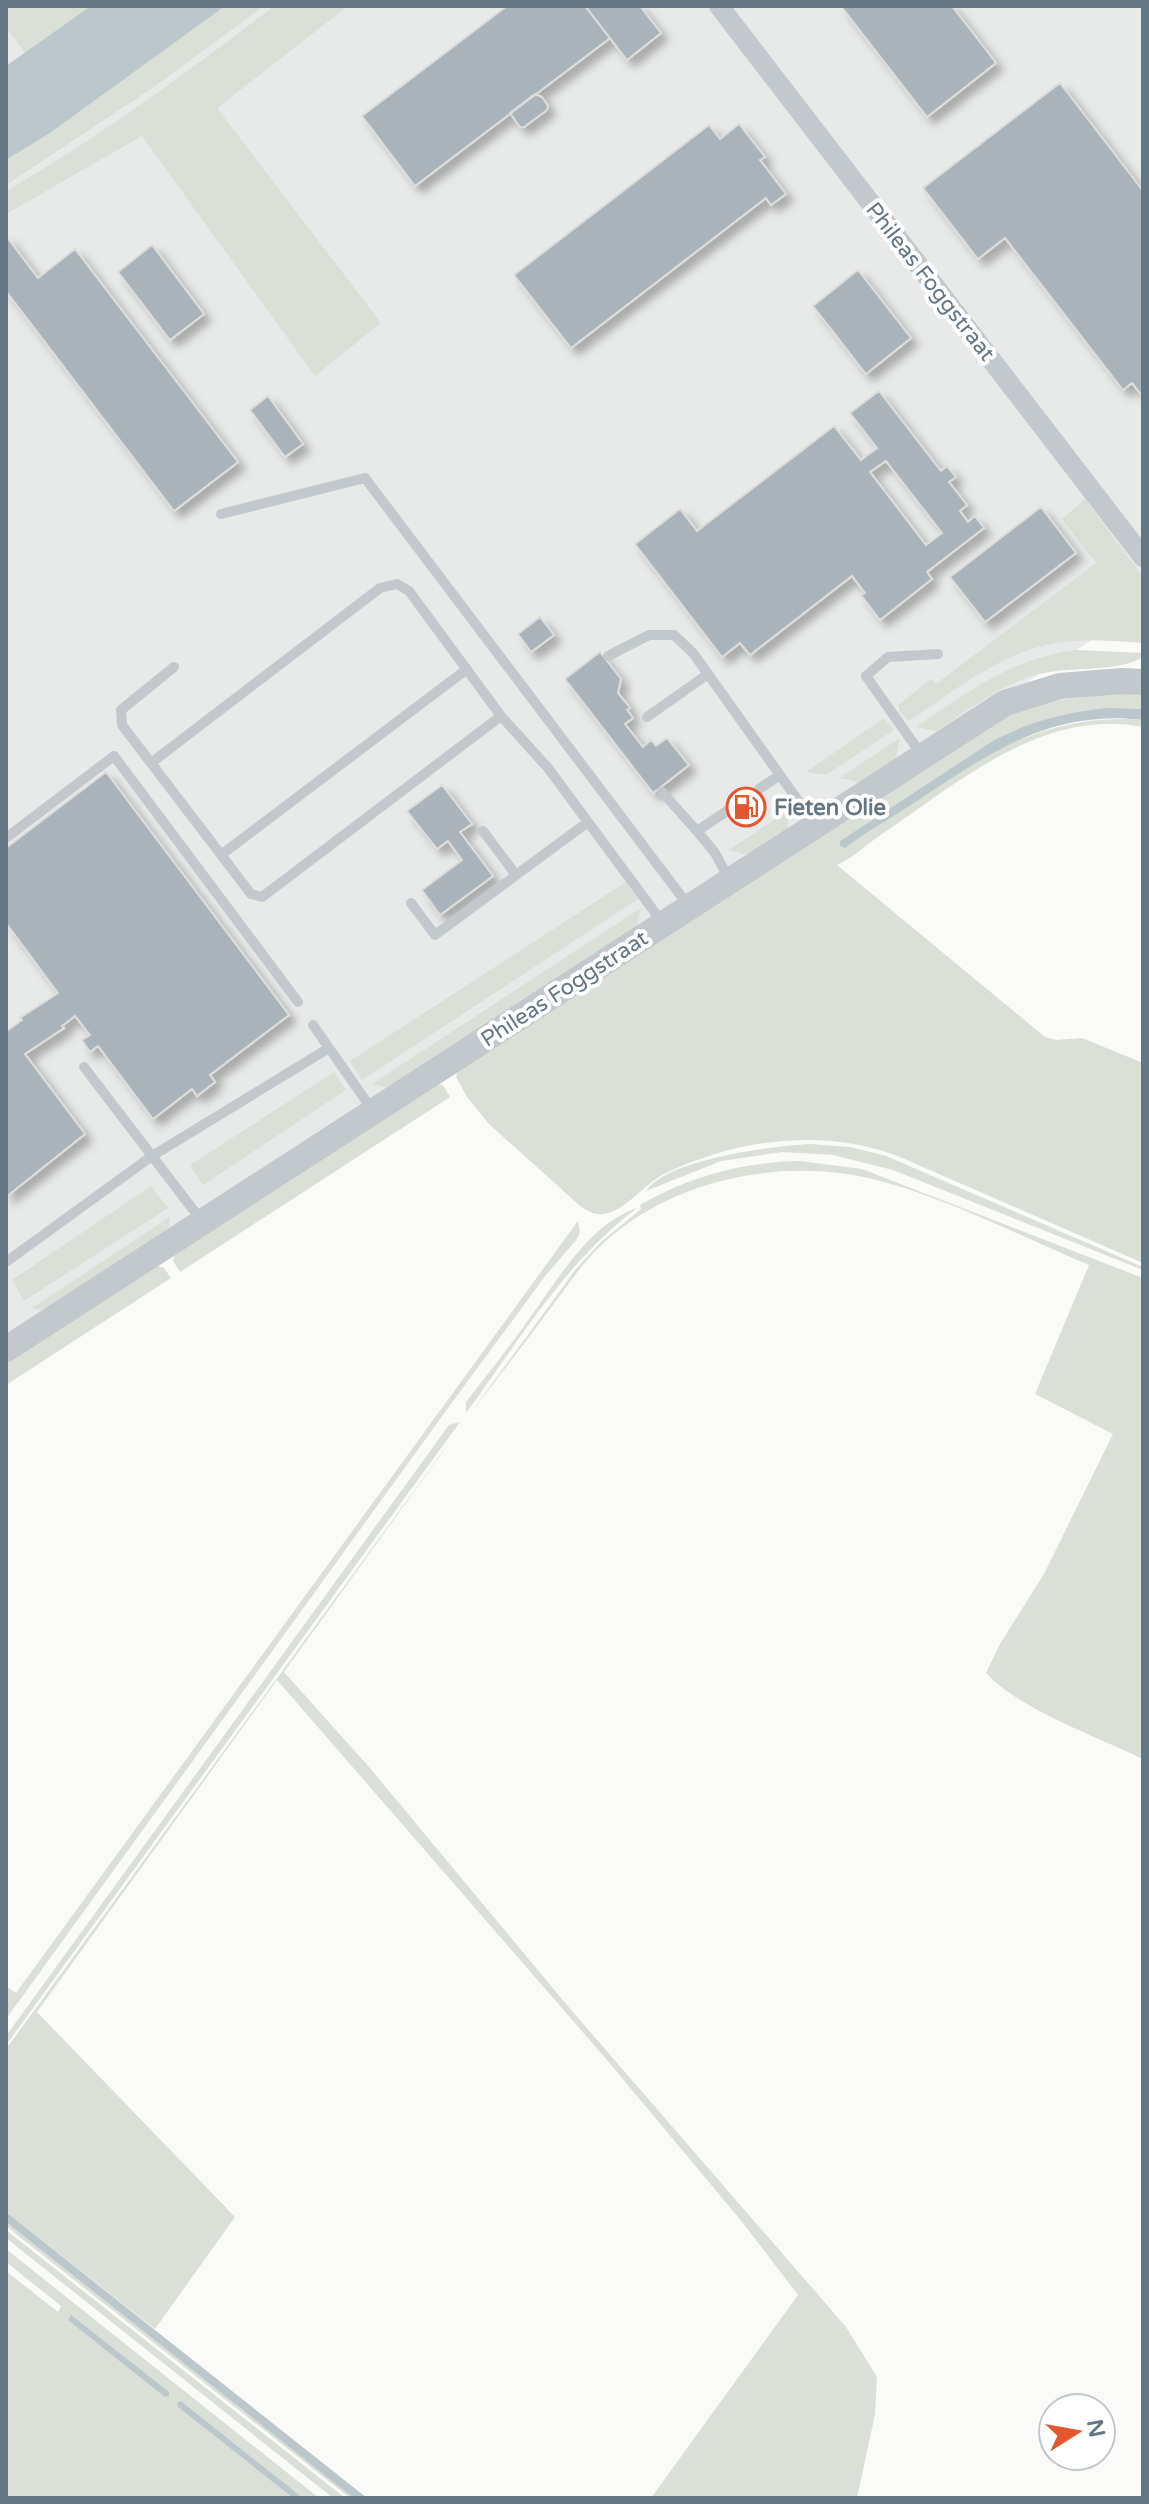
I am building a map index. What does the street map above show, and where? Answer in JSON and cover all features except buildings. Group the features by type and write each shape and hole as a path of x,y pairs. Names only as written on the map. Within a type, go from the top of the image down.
{"street":[{"name":"Phileas Foggstraat","path":"719,6 1143,557"},
{"name":"Phileas Foggstraat","path":"8,1344 374,1112 1005,703 1060,686 1143,682"}],"lane":[{"path":"221,514 365,478 689,907"},
{"path":"151,763 380,588 397,584 409,591 501,716 548,768 663,924"},
{"path":"608,656 649,635 674,635 693,653 815,825"},
{"path":"922,756 866,676 888,657 938,654"},
{"path":"174,667 121,710 122,725 256,897 266,895 501,716"},
{"path":"221,855 467,669"},
{"path":"647,717 708,674"},
{"path":"6,838 114,756 298,1002"},
{"path":"759,789 780,775"},
{"path":"662,792 715,853 730,880"},
{"path":"697,831 730,809"},
{"path":"411,903 435,935 588,822"},
{"path":"483,831 516,875"},
{"path":"313,1025 374,1112"},
{"path":"6,1262 152,1156 329,1048"},
{"path":"84,1067 202,1222"}],"shaded area":[{"path":"6,6 1143,6 1143,607 6,1342"},
{"path":"6,6 91,6 26,54 6,27"},
{"path":"91,6 225,6 50,133 6,160 6,66"},
{"path":"225,6 264,6 151,89 6,185 6,160 50,133"},
{"path":"274,6 348,6 217,108 381,323 315,376 142,136 6,214 6,191 143,103"},
{"path":"1085,499 1143,577 1143,643 1078,641 1036,648 979,674 909,721 898,705 931,679 936,684 1096,563 1062,519"},
{"path":"1076,650 1143,653 1143,657 1120,665 1025,678 998,691 936,731 916,727 992,678 1052,654"},
{"path":"1117,693 1143,695 1143,709 1067,715 1012,732 994,740 840,841 847,846 951,776 1022,739 1059,727 1100,720 1143,720 1143,727 1107,724 1071,728 1037,738 972,772 837,865 1045,1037 1056,1040 1082,1038 1143,1063 1143,1263 900,1157 842,1142 782,1141 722,1152 693,1161 655,1179 614,1211 603,1214 591,1212 579,1205 489,1124 467,1097 456,1077 458,1069 948,750 1020,710 1051,701"},
{"path":"1108,708 1143,709 1143,720 1110,718 1079,721 1023,738 970,767 845,848 840,846 840,841 994,740 1050,718"},
{"path":"884,718 894,730 826,775 806,772"},
{"path":"900,738 896,758 859,782 839,778"},
{"path":"790,809 787,829 747,855 729,850"},
{"path":"626,882 638,899 362,1080 350,1061"},
{"path":"641,908 637,926 388,1088 372,1084"},
{"path":"334,1072 346,1090 203,1185 190,1165"},
{"path":"435,1084 443,1085 450,1097 180,1272 173,1261 175,1252"},
{"path":"810,1144 850,1147 886,1156 1143,1267 1143,1270 893,1170 833,1155 783,1152 721,1161 646,1191 675,1170 697,1163 747,1151"},
{"path":"800,1161 862,1169 1143,1278 1143,1759 1038,1710 1018,1699 986,1673 1000,1644 1044,1574 1113,1434 1035,1394 1089,1265 959,1208 880,1181 842,1173 802,1171 762,1173 723,1181 685,1193 649,1210 616,1232 582,1266 470,1414 576,1269 601,1242 641,1209 640,1205 678,1186 717,1172 758,1164"},
{"path":"151,1186 168,1208 24,1301 12,1280"},
{"path":"637,1208 611,1229 565,1278 466,1413 466,1402 574,1256 603,1227"},
{"path":"170,1217 168,1231 45,1311 32,1308"},
{"path":"578,1221 580,1232 577,1239 546,1275 448,1408 6,2019 6,1986 16,1993"},
{"path":"155,1265 164,1268 171,1278 6,1385 6,1362"},
{"path":"465,1421 284,1672 369,1767 566,2004 846,2327 877,2377 875,2414 857,2498 651,2498 798,2295 743,2223 607,2060 277,1680 37,2012 235,2217 155,2329 6,2212 6,2049"},
{"path":"460,1422 6,2045 6,2036 449,1425"},
{"path":"6,2212 367,2498 354,2498 332,2481 6,2222"},
{"path":"6,2222 354,2498 350,2498 6,2226"},
{"path":"6,2230 345,2498 333,2498 6,2238"},
{"path":"6,2249 319,2498 303,2498 181,2401 178,2407 293,2498 6,2498 6,2271 58,2312 61,2306 6,2262"},
{"path":"71,2315 169,2392 169,2396 165,2397 68,2320"},
{"path":"181,2401 303,2498 293,2498 178,2407 177,2403"}],"place":[{"name":"Fieten Olie","path":"746,807"}]}
